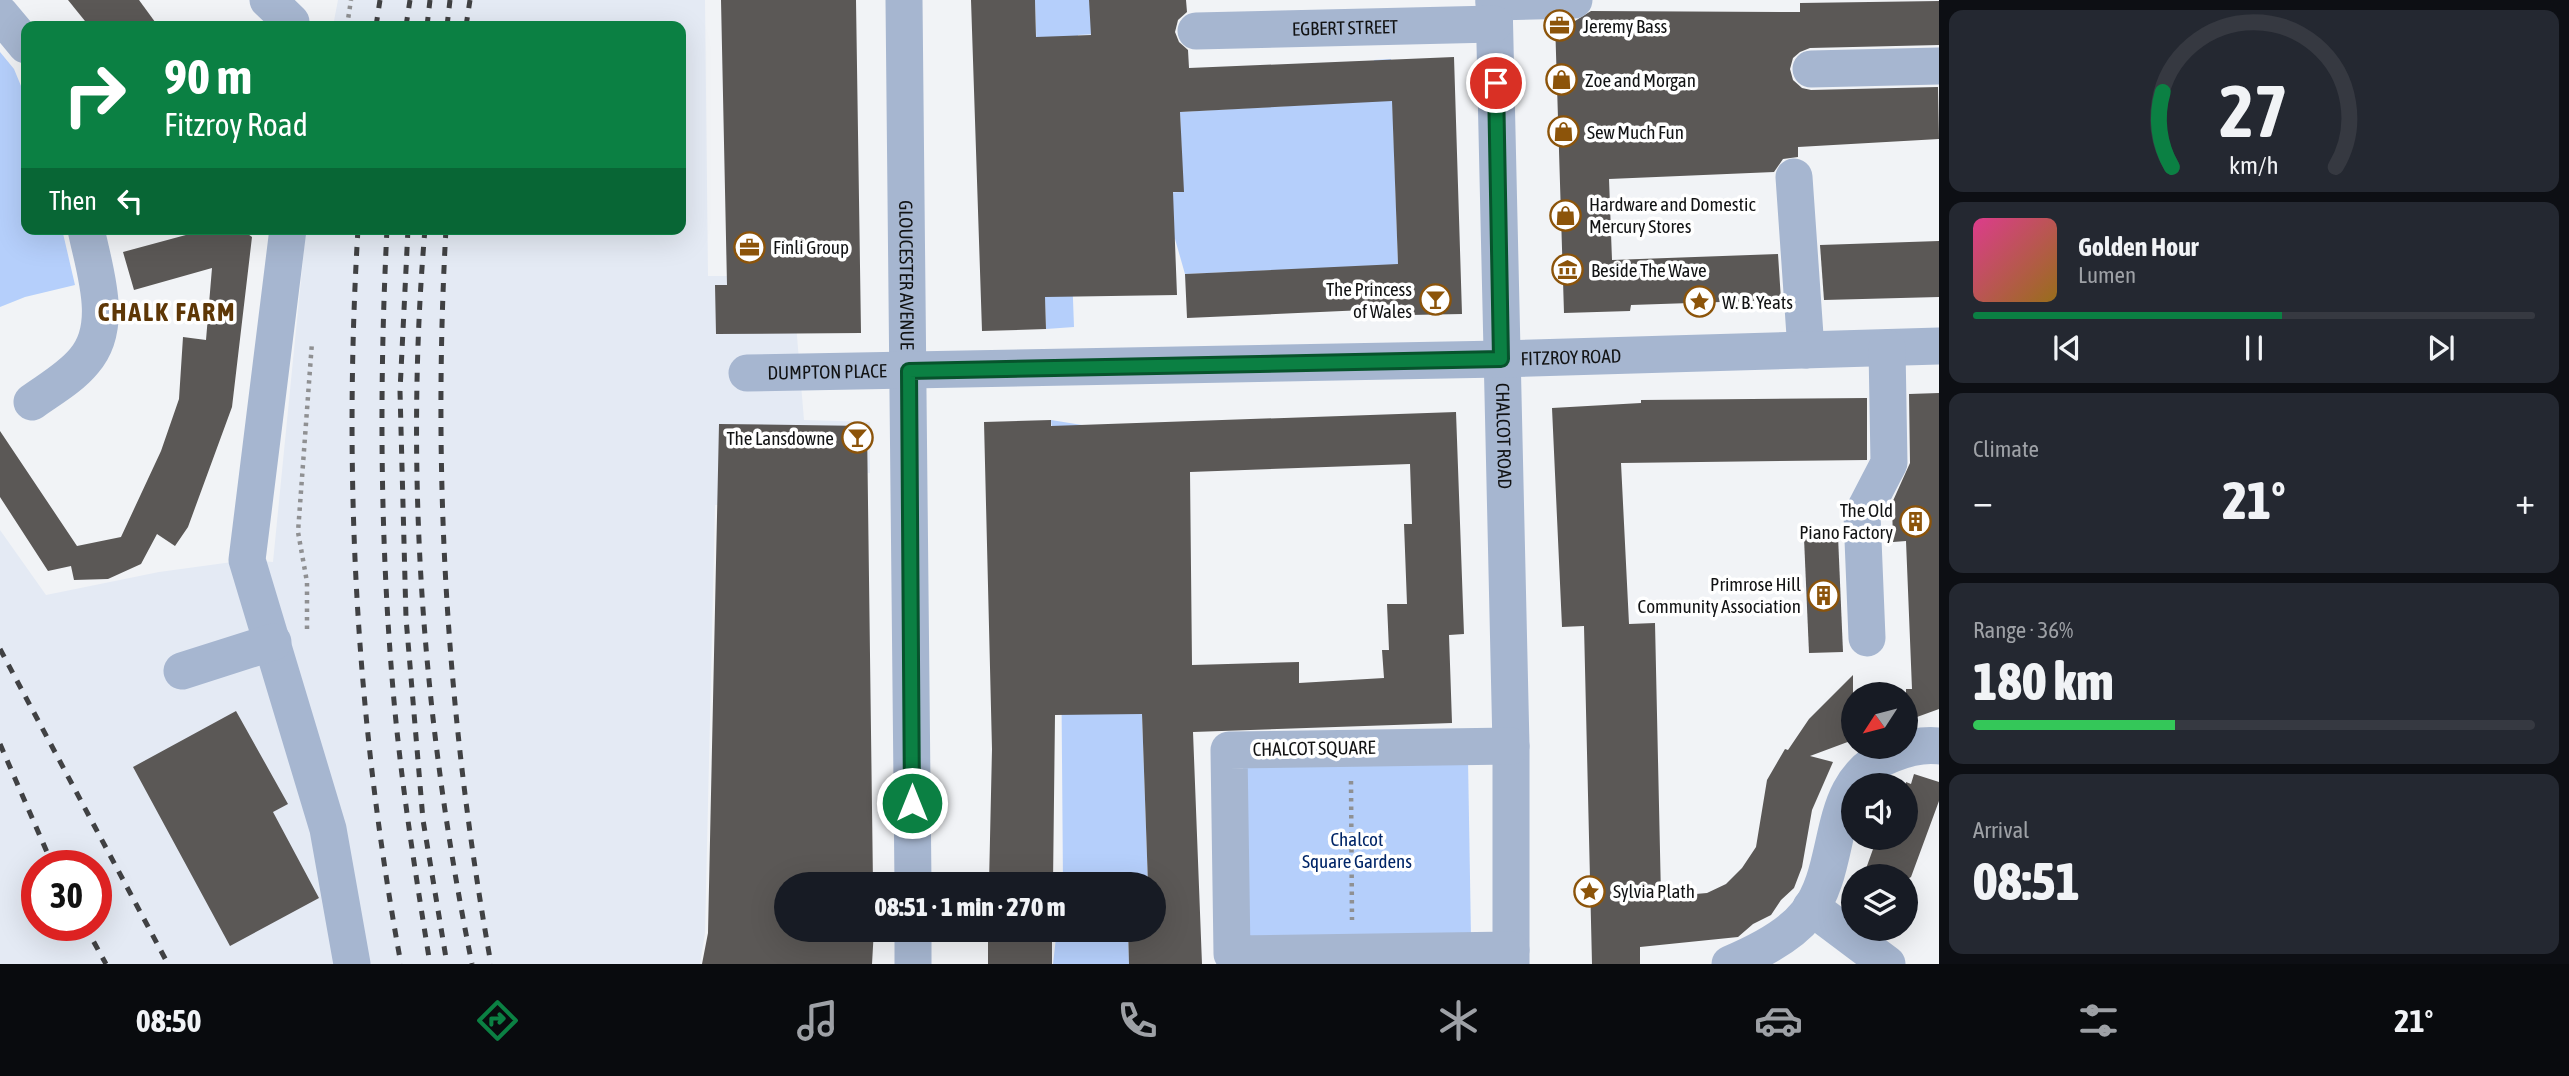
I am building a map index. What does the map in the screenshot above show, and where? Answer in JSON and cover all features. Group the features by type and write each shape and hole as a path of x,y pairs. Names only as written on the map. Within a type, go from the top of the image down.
{"street":[{"name":"GLOUCESTER AVENUE","path":"904,0 913,872"},
{"name":"EGBERT STREET","path":"1196,31 1494,9 1574,0"},
{"name":"CHALCOT ROAD","path":"1494,9 1511,746"},
{"path":"0,14 21,39"},
{"path":"1811,69 1939,66"},
{"path":"1794,177 1806,350"},
{"path":"32,402 75,371 93,351 101,314 87,235"},
{"path":"287,235 247,560 290,637 352,964"},
{"name":"FITZROY ROAD","path":"909,371 1501,359 1939,346"},
{"path":"1867,638 1862,515 1889,463 1886,348"},
{"name":"DUMPTON PLACE","path":"747,373 909,371"},
{"path":"182,671 290,637"},
{"name":"CHALCOT SQUARE","path":"1511,746 1511,957 1353,952 1232,954 1229,750 1350,748 1511,746"},
{"path":"1730,964 1781,936 1799,922 1811,907 1826,872 1844,800 1858,777 1874,762 1889,755 1919,746 1939,746"},
{"path":"1811,907 1887,964"},
{"path":"913,964 914,942"}],"path":[{"path":"347,21 351,0"},
{"path":"290,637 307,582 298,532 313,335"},
{"path":"1350,748 1353,952"}],"shaded area":[{"path":"338,0 705,0 708,276 792,276 804,420 870,422 870,473 773,475 773,504 715,505 705,933 700,964 0,964 0,530 46,595 159,572 247,560 273,562 305,235 686,235 686,21 334,21"}],"green space":[{"path":"1035,0 1089,0 1096,34 1078,35 1082,195 1183,192 1180,112 1377,101 1374,60 1391,59 1398,265 1185,274 1175,239 1071,244 1074,327 1046,329"},
{"path":"0,52 14,69 21,86 21,235 63,235 75,285 25,297 0,307"},
{"path":"1051,420 1082,425 1101,714 1142,714 1148,872 1063,872 1060,508"},
{"name":"Chalcot Square Gardens","path":"1468,759 1471,937 1247,941 1243,763"},
{"path":"1056,942 1128,942 1129,964 1053,964"}],"building":[{"path":"68,0 139,0 154,21 85,21"},
{"path":"721,0 856,0 861,333 716,334 715,285 727,285"},
{"path":"971,0 1035,0 1036,37 1091,35 1089,0 1186,0 1187,12 1178,20 1175,32 1179,42 1188,50 1189,68 1454,57 1462,314 1410,315 1409,308 1187,318 1185,274 1398,264 1392,101 1180,112 1184,192 1173,192 1177,295 1045,297 1046,329 982,331"},
{"path":"1939,1 1939,45 1810,48 1793,58 1790,69 1793,80 1802,88 1811,90 1938,87 1939,139 1798,147 1798,157 1783,159 1774,172 1609,179 1612,260 1778,254 1781,300 1631,305 1630,311 1564,313 1555,21 1575,21 1591,11 1800,12 1800,3"},
{"path":"186,235 252,237 232,407 188,527 175,546 157,534 141,564 108,579 74,580 71,566 48,571 0,497 0,431 77,546 121,537 161,451 179,399 183,337 206,340 212,268 134,290 123,252"},
{"path":"1939,241 1939,297 1824,300 1820,245"},
{"name":"The Old Piano Factory","path":"1939,393 1939,709 1918,717 1918,682 1912,682 1906,541 1893,542 1892,503 1910,463 1909,394"},
{"path":"1867,398 1867,460 1621,463 1629,624 1655,623 1661,897 1707,893 1726,884 1742,868 1756,847 1767,780 1785,749 1788,750 1809,719 1841,687 1841,744 1810,756 1833,762 1812,810 1802,867 1794,888 1781,900 1771,915 1753,924 1738,937 1640,947 1640,964 1592,964 1584,626 1562,627 1552,408 1641,403 1641,400"},
{"path":"1456,412 1464,634 1449,635 1452,723 1193,732 1202,964 1129,964 1128,942 1166,942 1166,872 1148,872 1142,714 1055,715 1053,872 989,872 992,749 984,422 1051,420 1051,426","holes":["1410,464 1412,524 1404,524 1407,604 1387,604 1389,650 1382,650 1384,678 1299,683 1299,662 1192,665 1190,472"]},
{"path":"719,424 867,426 873,872 774,872 774,942 873,942 872,964 702,964 708,933"},
{"name":"Primrose Hill Community Association","path":"1838,536 1843,652 1809,653 1804,538"},
{"path":"236,711 288,804 273,812 319,898 230,946 133,767"},
{"path":"1918,775 1939,782 1939,801 1916,864 1868,864 1873,850 1918,850"},
{"path":"988,942 1052,942 1052,964 988,964"}],"railway":[{"path":"377,21 380,0"},
{"path":"407,21 410,0"},
{"path":"428,21 430,0"},
{"path":"448,21 450,0"},
{"path":"467,21 470,0"},
{"path":"358,235 352,414 357,598 373,781 401,964"},
{"path":"387,235 382,406 389,642 401,767 430,964"},
{"path":"408,235 400,391 406,618 423,820 447,964"},
{"path":"425,235 417,413 422,598 441,782 472,964"},
{"path":"446,235 441,414 447,598 463,781 491,964"},
{"path":"0,649 168,964"},
{"path":"0,744 46,850"},
{"path":"93,941 106,964"}],"place":[{"name":"Jeremy Bass","path":"1560,26"},
{"name":"Zoe and Morgan","path":"1562,80"},
{"name":"Sew Much Fun","path":"1564,132"},
{"name":"Hardware and Domestic Mercury Stores","path":"1566,215"},
{"name":"Finli Group","path":"750,247"},
{"name":"Beside The Wave","path":"1568,270"},
{"name":"The Princess of Wales","path":"1435,300"},
{"name":"W. B. Yeats","path":"1699,302"},
{"name":"The Lansdowne","path":"857,438"},
{"name":"The Old Piano Factory","path":"1916,521"},
{"name":"Primrose Hill Community Association","path":"1824,595"},
{"name":"Sylvia Plath","path":"1590,891"}],"district":[{"name":"CHALK FARM","path":"167,312"}],"route":[{"path":"912,803 909,371 1501,359 1496,83"}]}
